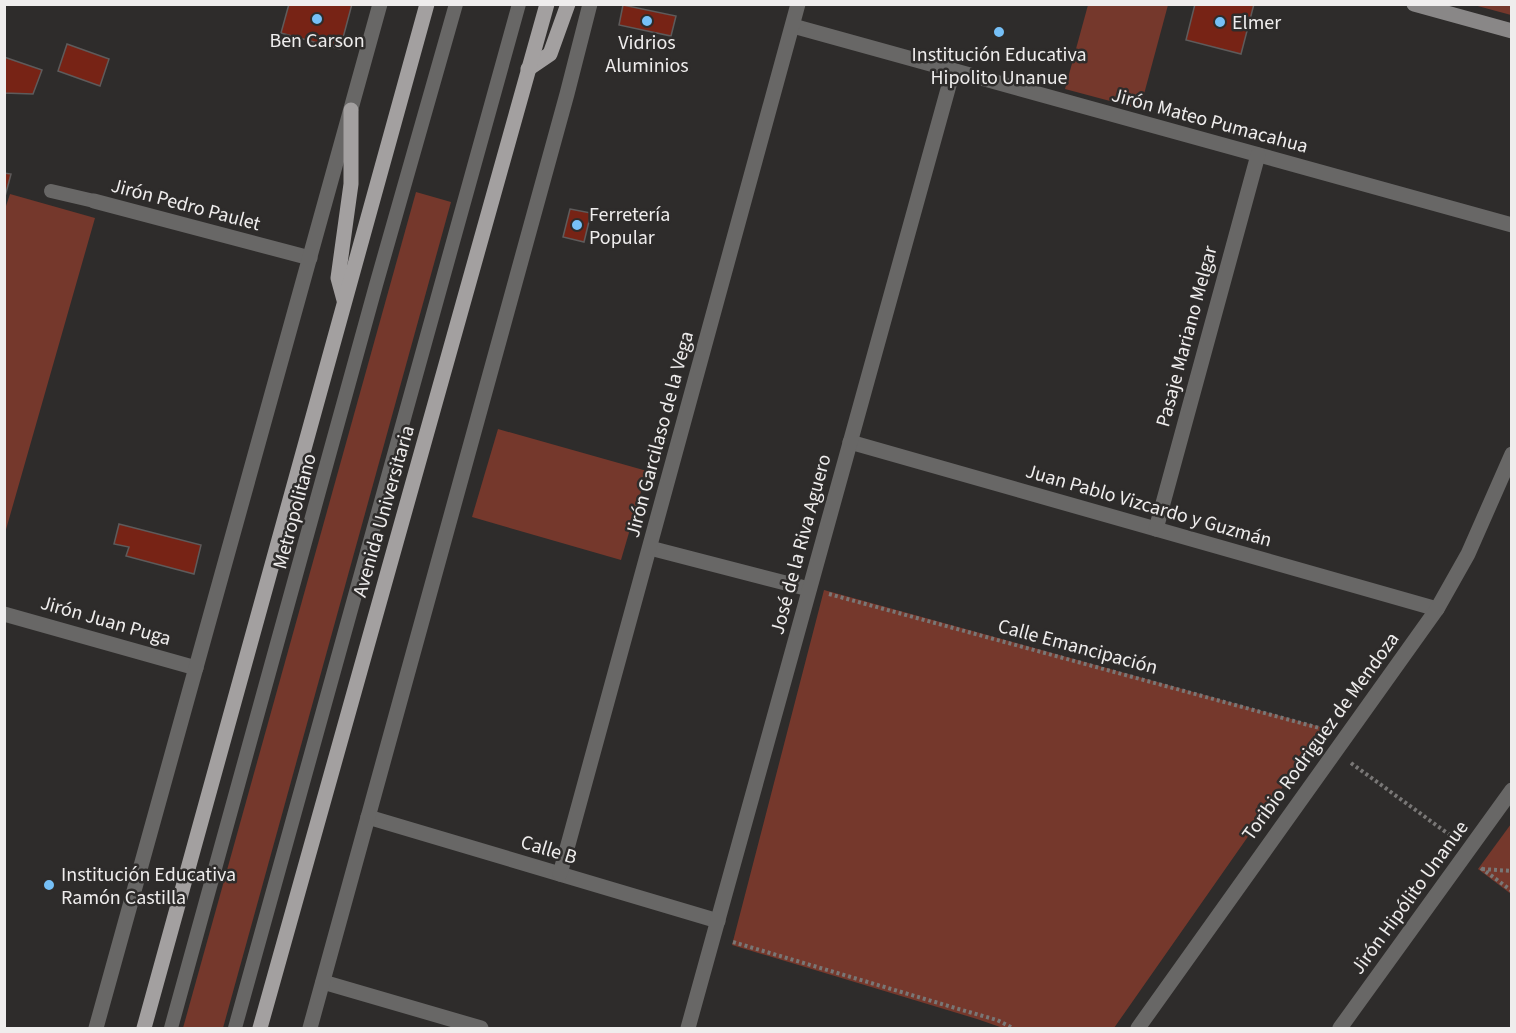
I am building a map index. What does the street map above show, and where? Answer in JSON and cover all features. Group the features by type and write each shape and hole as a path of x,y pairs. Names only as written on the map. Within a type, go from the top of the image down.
{"main road":[{"path":"144,1029 427,4"},
{"name":"Avenida Universitaria","path":"260,1029 547,4"},
{"path":"528,69 550,54 568,4"},
{"path":"1414,4 1512,31"},
{"path":"344,303 338,278 351,184 351,110"}],"street":[{"path":"96,1029 380,4"},
{"path":"310,1029 590,4"},
{"name":"Jirón Garcilaso de la Vega","path":"560,874 798,4"},
{"name":"Jirón Mateo Pumacahua","path":"793,26 1512,225"},
{"name":"José de la Riva Aguero","path":"688,1029 953,71"},
{"name":"Pasaje Mariano Melgar","path":"1156,529 1258,155"},
{"name":"Jirón Pedro Paulet","path":"94,201 310,258"},
{"name":"Juan Pablo Vizcardo y Guzmán","path":"850,442 1437,609"},
{"name":"Toribio Rodriguez de Mendoza","path":"1138,1029 1437,609 1468,554 1511,459"},
{"path":"650,548 809,589"},
{"name":"Jirón Juan Puga","path":"4,614 196,668"},
{"name":"Jirón Hipólito Unanue","path":"1340,1029 1512,789"},
{"name":"Calle B","path":"368,817 718,921"},
{"path":"323,982 482,1029"}],"lane":[{"name":"Metropolitano","path":"171,1029 376,285 456,4"},
{"path":"235,1029 519,4"},
{"name":"Jirón Pedro Paulet","path":"51,191 94,201"}],"path":[{"name":"Calle Emancipación","path":"825,592 1323,729"},
{"path":"1335,752 1469,849"},
{"path":"1512,871 1481,869 1512,891"},
{"path":"735,943 997,1020 1013,1029"}],"shaded area":[{"path":"1088,5 1168,5 1140,109 1065,89"},
{"path":"1474,5 1511,5 1511,15"},
{"path":"416,192 451,202 223,1028 183,1028"},
{"path":"10,194 95,218 5,533 4,206"},
{"path":"498,429 647,471 621,560 472,517"},
{"path":"824,590 1324,728 1114,1028 1003,1028 732,945"},
{"path":"1511,824 1511,894 1478,869"}],"building":[{"name":"Ben Carson","path":"289,4 352,4 340,49 281,33"},
{"name":"Elmer","path":"1195,4 1254,4 1241,54 1186,40"},
{"name":"Vidrios Aluminios","path":"623,5 676,16 671,36 619,25"},
{"path":"67,44 109,59 100,86 58,71"},
{"path":"4,57 42,70 33,94 4,93"},
{"path":"4,173 11,174 4,200"},
{"name":"Ferretería Popular","path":"570,209 591,213 584,242 563,237"},
{"path":"119,524 201,545 194,574 126,556 129,547 114,544"}],"place":[{"name":"Ben Carson","path":"317,19"},
{"name":"Vidrios Aluminios","path":"647,21"},
{"name":"Elmer","path":"1220,22"},
{"name":"Institución Educativa Hipolito Unanue","path":"999,32"},
{"name":"Ferretería Popular","path":"577,225"},
{"name":"Institución Educativa Ramón Castilla","path":"49,885"}]}
